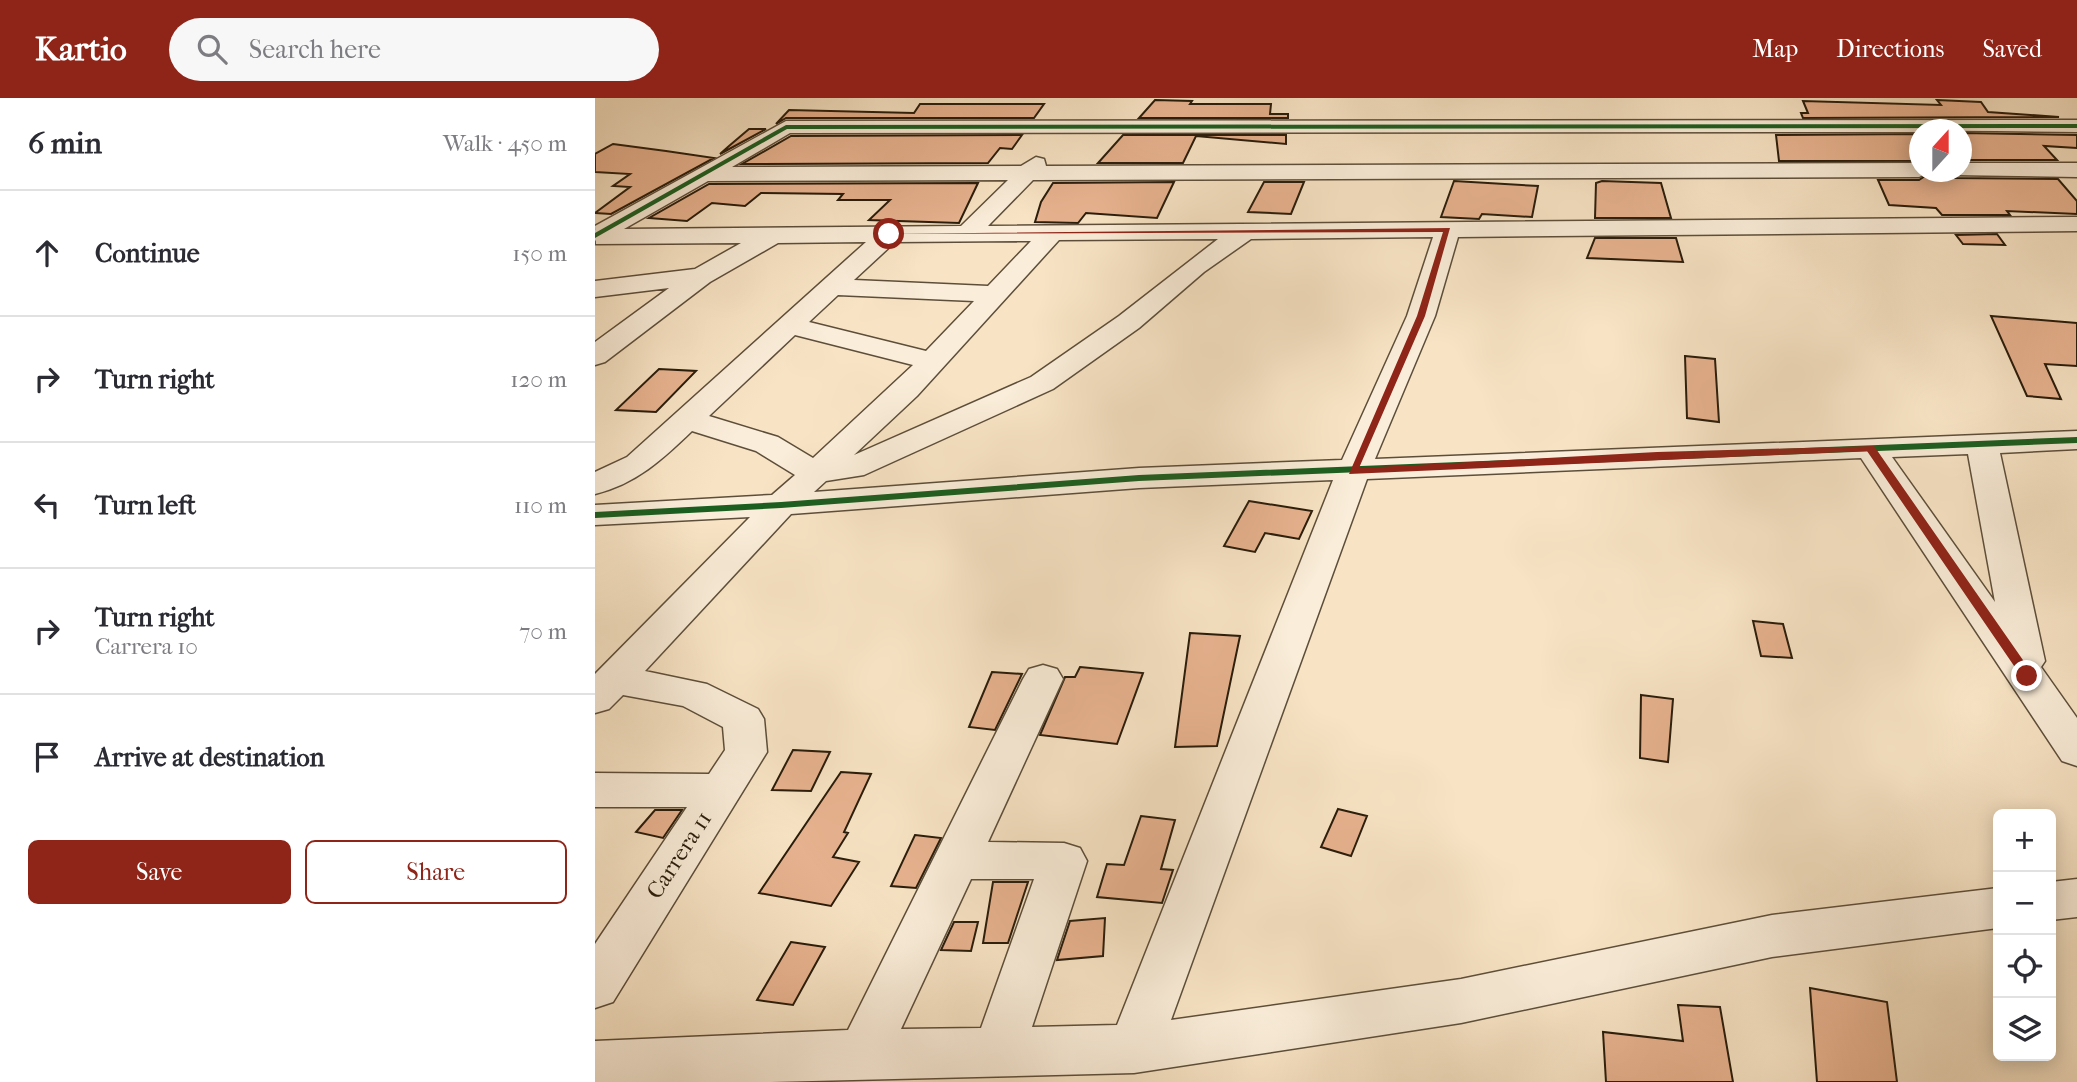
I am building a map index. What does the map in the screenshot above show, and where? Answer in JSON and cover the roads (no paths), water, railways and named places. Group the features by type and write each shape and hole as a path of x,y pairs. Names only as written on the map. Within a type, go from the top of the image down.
{"street":[{"path":"595,237 786,127 1075,127 1528,117 1813,127 2077,127"},
{"path":"969,232 1075,127"},
{"path":"1813,127 1837,208"},
{"path":"704,174 1909,170"},
{"path":"1972,170 2077,170"},
{"path":"1327,230 1353,172"},
{"path":"595,237 1448,230 1837,208 2077,224"},
{"path":"687,419 768,444 815,474 852,468 1042,383 1129,322 1195,267 1247,230"},
{"path":"1134,1049 1353,472 1421,316 1448,230"},
{"path":"604,689 781,505 905,390 1053,232"},
{"path":"597,482 638,464 889,234"},
{"path":"595,356 701,276 773,235"},
{"path":"595,289 701,276"},
{"path":"830,287 995,293"},
{"path":"787,326 932,361"},
{"path":"595,515 781,505 1139,478 1353,472 1657,455 2077,440"},
{"path":"1982,443 2027,676"},
{"path":"1870,448 2077,750"},
{"path":"863,1054 1043,679"},
{"name":"Carrera 11","path":"595,986 746,752 743,719 693,694 604,689"},
{"path":"595,790 721,791"},
{"path":"956,860 1064,861 998,1052"},
{"path":"2056,900 2077,898"},
{"path":"595,1065 863,1054 1134,1049 1461,1001 1772,936 1993,909"}]}
